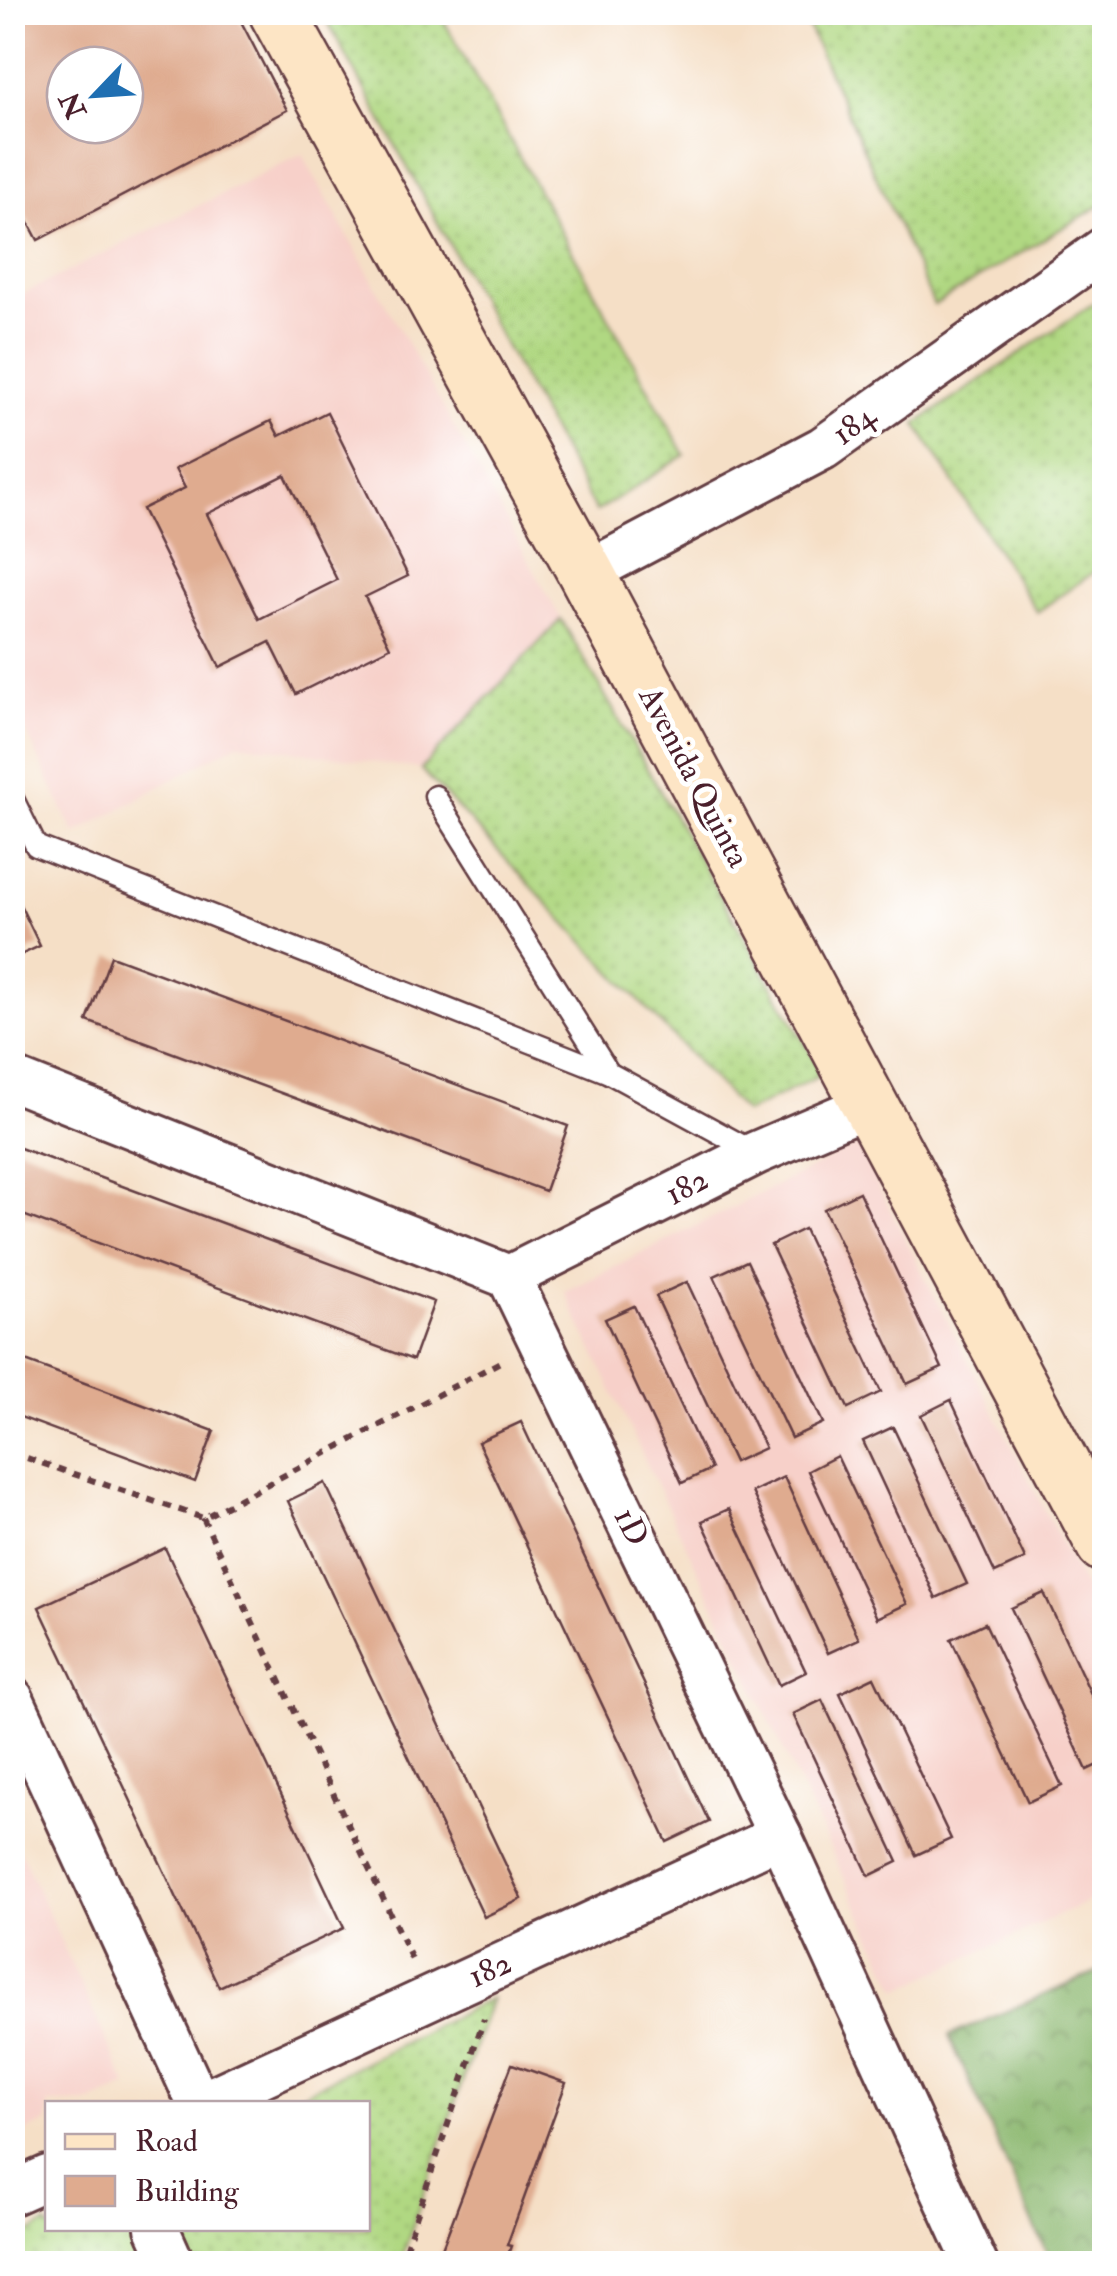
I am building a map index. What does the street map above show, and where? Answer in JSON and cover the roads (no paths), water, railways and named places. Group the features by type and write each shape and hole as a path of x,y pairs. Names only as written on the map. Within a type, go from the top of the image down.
{"main road":[{"name":"Avenida Quinta","path":"277,12 586,573 1104,1544"}],"street":[{"name":"184","path":"586,573 823,448 1104,249"},
{"path":"12,1079 509,1277"},
{"name":"182","path":"509,1277 756,1153 868,1105"},
{"name":"1D","path":"509,1277 780,1836 976,2264"},
{"path":"12,1700 198,2101"},
{"name":"182","path":"205,2101 780,1836"},
{"path":"12,2193 45,2178"},
{"path":"158,2231 173,2264"}],"lane":[{"path":"435,796 609,1074"},
{"path":"12,797 36,846 609,1074 756,1153"}]}
